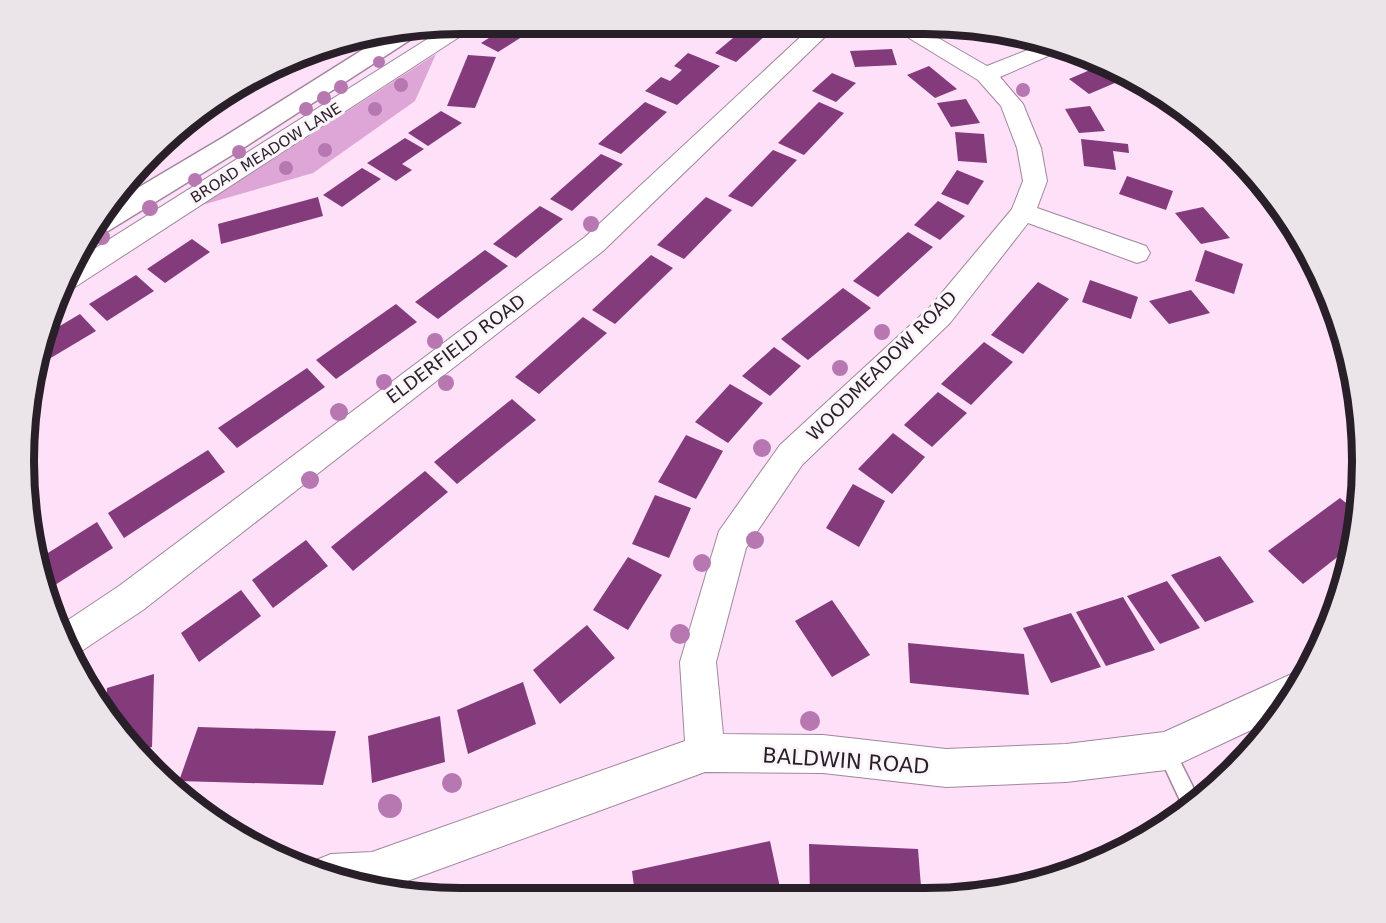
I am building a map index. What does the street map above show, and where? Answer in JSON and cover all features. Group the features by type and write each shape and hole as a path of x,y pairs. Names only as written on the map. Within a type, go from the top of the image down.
{"street":[{"name":"BROAD MEADOW LANE","path":"80,271 450,34"},
{"name":"ELDERFIELD ROAD","path":"73,638 130,598 594,244 818,34"},
{"name":"WOODMEADOW ROAD","path":"705,753 699,662 731,542 791,455 940,315 1023,212 1035,181 1029,148 1012,104 986,75 916,34"},
{"name":"BROAD MEADOW LANE","path":"113,215 231,144 394,40"},
{"path":"986,75 1043,51"},
{"path":"1023,212 1137,253"},
{"name":"BALDWIN ROAD","path":"351,874 372,873 705,753 823,754 946,768 1066,763 1167,751 1281,697"}],"lane":[{"path":"1167,751 1188,797"}],"shaded area":[{"path":"436,54 415,101 313,173 202,205"}],"building":[{"path":"495,34 526,34 498,52 481,43"},
{"path":"738,34 767,34 736,62 715,53"},
{"path":"892,49 897,65 855,67 850,51"},
{"path":"688,53 720,66 677,105 645,91 661,77 670,81 682,70 674,66"},
{"path":"468,55 496,57 475,108 447,106"},
{"path":"929,66 957,89 935,98 907,75"},
{"path":"1092,69 1118,82 1089,94 1069,79"},
{"path":"832,73 856,83 836,102 812,91"},
{"path":"966,99 980,123 951,127 937,103"},
{"path":"645,102 667,112 621,154 598,144"},
{"path":"819,102 844,113 804,155 778,143"},
{"path":"1090,106 1105,131 1079,133 1065,109"},
{"path":"441,111 462,123 428,146 408,133"},
{"path":"955,132 984,134 987,163 958,161"},
{"path":"405,138 424,149 402,164 412,170 396,181 367,163"},
{"path":"1081,139 1128,144 1129,153 1113,151 1116,170 1084,166"},
{"path":"773,150 797,160 752,207 728,196"},
{"path":"601,154 623,164 572,211 550,199"},
{"path":"362,168 381,179 342,207 323,195"},
{"path":"957,170 984,181 968,205 941,194"},
{"path":"1127,176 1173,191 1166,210 1119,194"},
{"path":"318,197 323,216 221,244 218,224"},
{"path":"706,197 732,210 684,259 657,245"},
{"path":"938,201 965,216 940,240 914,225"},
{"path":"540,206 563,219 516,258 493,244"},
{"path":"1203,207 1230,238 1201,244 1175,213"},
{"path":"908,232 933,247 878,297 853,281"},
{"path":"192,239 210,252 165,283 147,269"},
{"path":"485,250 508,266 438,319 415,302"},
{"path":"1205,250 1243,264 1234,294 1195,281"},
{"path":"651,255 673,268 615,324 592,310"},
{"path":"136,275 154,291 107,321 89,304"},
{"path":"1090,280 1138,297 1131,319 1082,302"},
{"path":"1038,282 1069,299 1023,354 991,335"},
{"path":"843,288 871,308 808,360 781,339"},
{"path":"1191,290 1210,313 1169,324 1149,301"},
{"path":"396,304 417,322 336,379 316,360"},
{"path":"80,314 96,331 47,360 56,328"},
{"path":"583,317 607,333 539,394 515,377"},
{"path":"984,342 1013,362 971,405 941,384"},
{"path":"774,347 801,366 770,396 742,376"},
{"path":"307,368 325,387 237,448 218,428"},
{"path":"730,384 763,403 728,443 695,422"},
{"path":"938,392 967,413 932,447 904,425"},
{"path":"512,399 536,420 457,484 434,462"},
{"path":"893,433 925,457 892,494 858,469"},
{"path":"686,435 723,451 696,499 658,482"},
{"path":"208,450 225,472 124,538 108,513"},
{"path":"425,471 448,492 353,571 331,547"},
{"path":"853,484 885,501 859,547 826,528"},
{"path":"655,495 691,508 669,558 632,544"},
{"path":"1340,498 1349,506 1341,554 1303,584 1268,551"},
{"path":"97,522 113,548 55,585 50,577 45,555"},
{"path":"306,540 328,566 273,608 252,580"},
{"path":"1220,556 1254,602 1205,622 1171,575"},
{"path":"628,557 662,575 628,630 593,610"},
{"path":"1167,581 1200,628 1160,644 1127,596"},
{"path":"241,590 261,616 199,662 181,633"},
{"path":"1123,597 1155,650 1106,666 1076,612"},
{"path":"832,600 870,655 832,677 795,621"},
{"path":"1071,613 1101,667 1051,683 1023,628"},
{"path":"587,625 615,658 560,704 533,670"},
{"path":"908,643 1024,654 1029,695 910,683"},
{"path":"154,674 152,747 146,749 140,743 106,700 107,688"},
{"path":"523,682 536,724 468,754 457,710"},
{"path":"440,716 445,762 372,783 368,736"},
{"path":"198,727 336,731 323,785 179,781"},
{"path":"770,841 780,888 634,888 632,871"},
{"path":"809,844 918,849 921,888 810,888"}]}
